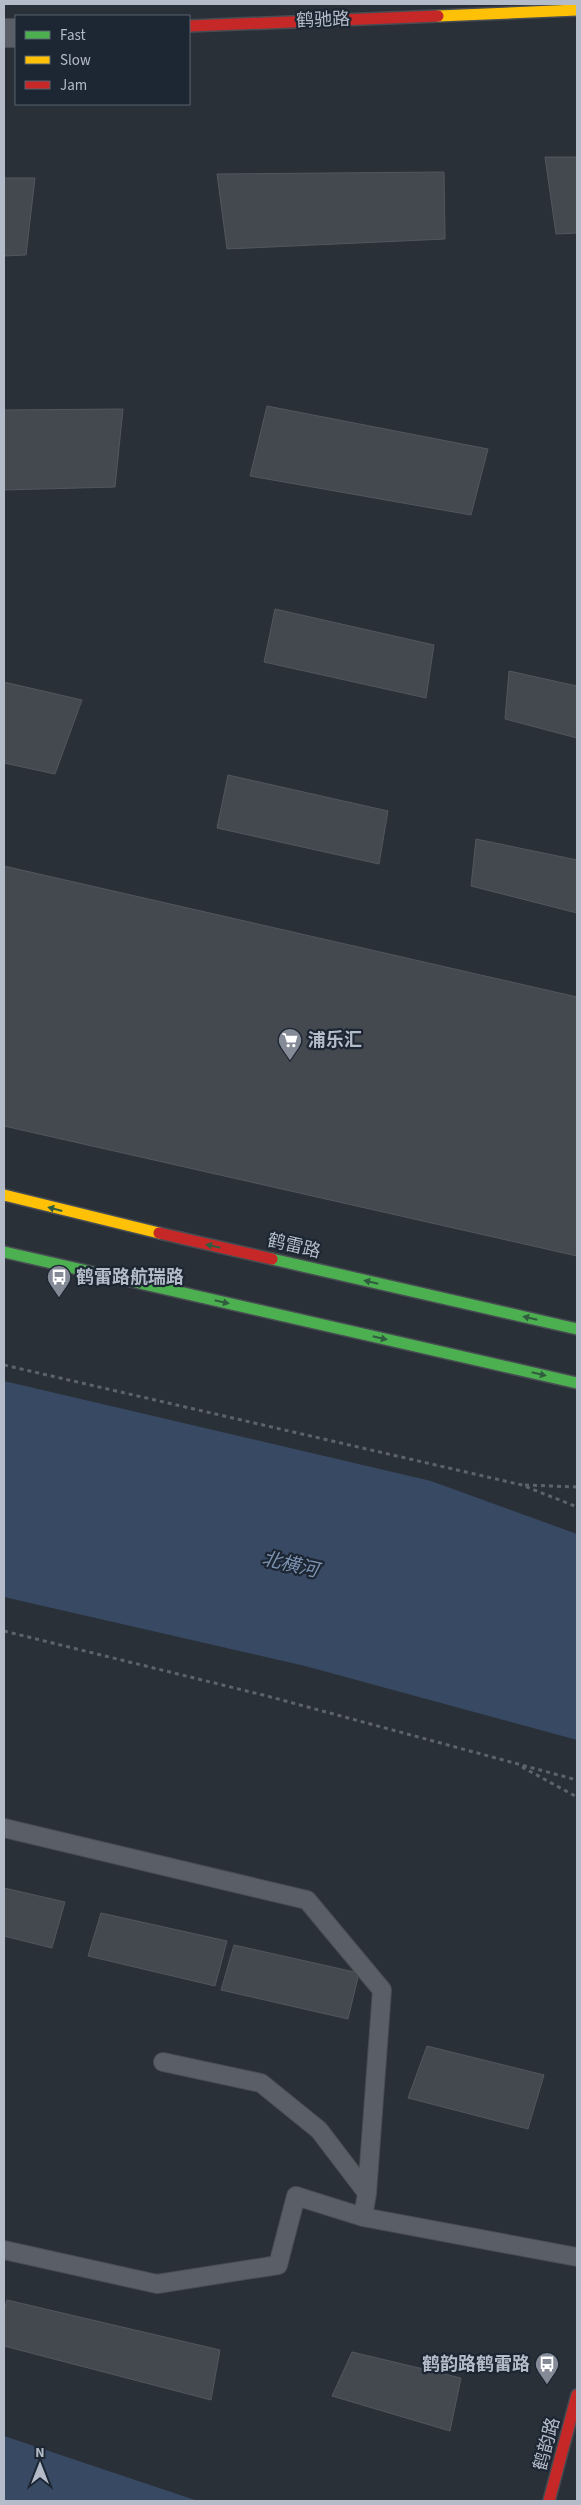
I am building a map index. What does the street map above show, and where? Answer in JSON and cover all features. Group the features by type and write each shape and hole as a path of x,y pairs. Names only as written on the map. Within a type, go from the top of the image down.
{"street":[{"name":"鹤驰路","path":"190,26 577,10"},
{"name":"鹤雷路","path":"4,1195 72,1214 577,1329"},
{"path":"4,1252 577,1383"},
{"name":"鹤韵路","path":"549,2501 577,2395"}],"lane":[{"path":"4,1828 307,1900 382,1990 367,2193 363,2216"},
{"path":"163,2062 261,2083 319,2130 367,2193"},
{"path":"4,2250 158,2284 278,2265 296,2196 363,2216 577,2257"}],"path":[{"path":"4,1365 522,1485 577,1507"},
{"path":"522,1485 577,1487"},
{"path":"4,1632 267,1696 577,1780"},
{"path":"518,1764 577,1797"}],"water":[{"name":"北横河","path":"4,1381 431,1481 577,1534 577,1740 305,1666 4,1597"},
{"path":"4,2436 198,2501 4,2501"}],"building":[{"path":"545,157 577,157 577,233 556,234"},
{"path":"444,172 445,239 227,249 217,174"},
{"path":"4,178 35,178 26,255 4,256"},
{"path":"267,406 488,449 471,515 250,476"},
{"path":"123,409 115,487 4,490 4,410"},
{"path":"275,609 434,645 426,698 264,662"},
{"path":"509,671 577,686 577,738 505,719"},
{"path":"4,682 82,700 55,774 4,763"},
{"path":"228,775 388,811 379,864 217,828"},
{"path":"476,839 577,860 577,913 471,886"},
{"name":"浦乐汇","path":"4,866 577,997 577,1256 4,1126"},
{"path":"4,1888 65,1902 52,1948 4,1936"},
{"path":"101,1913 227,1941 215,1986 88,1956"},
{"path":"234,1945 359,1973 348,2019 221,1990"},
{"path":"427,2046 544,2075 528,2129 408,2098"},
{"path":"7,2300 220,2350 211,2400 4,2346 4,2310"},
{"path":"352,2352 461,2378 450,2431 332,2396"}],"traffic: fast":[{"path":"4,1252 577,1383"},
{"path":"272,1259 577,1329"}],"traffic: slow":[{"path":"438,16 577,10"},
{"path":"4,1195 159,1233"}],"traffic: jam":[{"path":"190,26 438,16"},
{"path":"159,1233 272,1259"},
{"path":"549,2501 577,2395"}],"place":[{"name":"浦乐汇","path":"290,1061"},
{"name":"鹤雷路航瑞路","path":"59,1298"},
{"name":"鹤韵路鹤雷路","path":"547,2385"}]}
